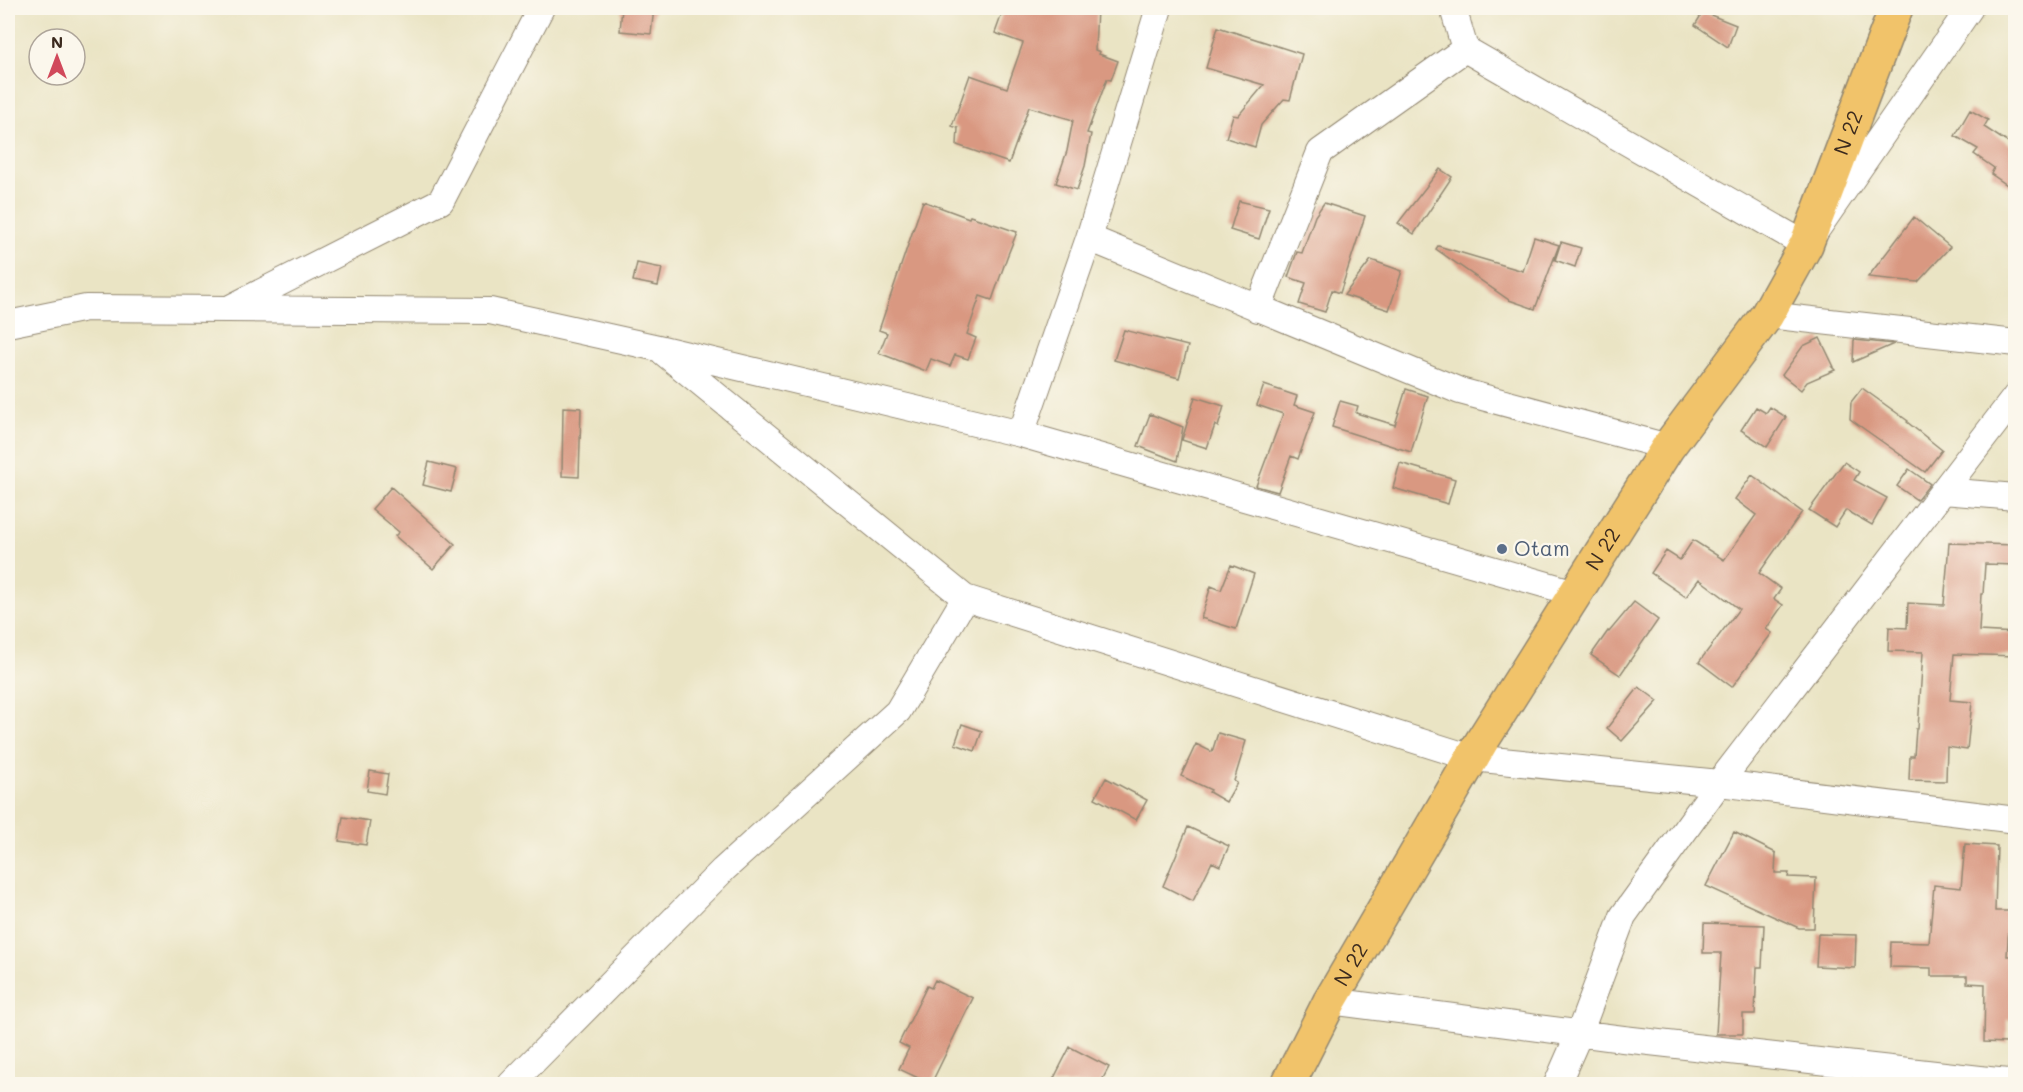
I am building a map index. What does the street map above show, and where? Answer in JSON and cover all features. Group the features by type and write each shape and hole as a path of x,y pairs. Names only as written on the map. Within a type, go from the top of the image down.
{"main road":[{"name":"N 22","path":"1288,1084 1330,1001 1472,758 1668,447 1767,315 1806,245 1896,8"}],"street":[{"path":"228,309 441,201 541,8"},
{"path":"1022,434 1089,238 1159,8"},
{"path":"1453,8 1465,49 1806,245 1970,8"},
{"path":"1258,309 1320,152 1465,49"},
{"path":"1089,238 1460,391 1668,447"},
{"path":"8,324 86,308 490,310 1022,434 1575,593"},
{"path":"1767,315 2016,343"},
{"path":"658,348 965,598 1472,758 1719,783 2016,820"},
{"path":"1557,1084 1579,1034 1623,916 1719,783 2016,396"},
{"path":"1944,491 2016,497"},
{"path":"511,1084 723,870 898,711 965,598"},
{"path":"1330,1001 1579,1034 2016,1083"}],"building":[{"path":"622,8 654,8 651,34 620,31"},
{"path":"1004,8 1097,9 1095,50 1100,52 1099,54 1118,61 1111,80 1107,79 1087,133 1091,134 1085,166 1077,190 1056,183 1067,151 1073,120 1029,107 1009,163 957,145 958,128 952,126 970,75 1007,88 1023,43 995,33"},
{"path":"1703,12 1736,25 1728,47 1695,25"},
{"path":"1218,27 1302,54 1290,100 1284,99 1261,125 1255,147 1226,138 1233,115 1238,116 1264,85 1206,68"},
{"path":"1970,110 1988,120 1984,127 2016,148 2016,191 1991,174 1994,168 1974,154 1978,149 1955,136"},
{"path":"1440,169 1452,177 1414,234 1398,223"},
{"path":"923,201 1017,232 992,300 980,296 967,334 976,338 968,359 955,355 950,366 931,359 926,371 879,353 887,333 879,330"},
{"path":"1239,201 1269,208 1259,239 1230,230"},
{"path":"1324,203 1365,216 1340,293 1332,290 1325,312 1299,304 1306,283 1288,277 1297,252 1302,253 1315,216"},
{"path":"1914,217 1950,247 1918,282 1868,277"},
{"path":"1534,237 1559,245 1535,309 1509,300 1436,249 1438,246 1523,271"},
{"path":"1561,242 1581,248 1575,267 1555,260"},
{"path":"1371,260 1402,271 1389,310 1344,295"},
{"path":"637,263 662,268 658,286 633,281"},
{"path":"1124,330 1188,346 1179,378 1114,360"},
{"path":"1820,338 1835,370 1807,382 1801,390 1782,375 1803,346"},
{"path":"1854,340 1894,344 1853,362"},
{"path":"1264,385 1297,396 1294,405 1315,412 1298,459 1291,456 1278,492 1256,486 1283,414 1257,405"},
{"path":"1862,388 1908,421 1942,450 1925,472 1850,419 1851,402"},
{"path":"1406,389 1428,396 1411,452 1332,427 1340,401 1358,406 1356,413 1395,425"},
{"path":"1195,397 1224,406 1218,427 1215,425 1207,448 1182,440"},
{"path":"563,407 581,408 579,477 562,476"},
{"path":"1756,407 1766,413 1770,407 1786,417 1767,447 1741,430"},
{"path":"1150,414 1183,427 1177,461 1138,446"},
{"path":"429,462 457,469 451,492 423,485"},
{"path":"1844,462 1859,472 1854,480 1887,498 1872,525 1846,510 1835,527 1809,510"},
{"path":"1400,463 1455,479 1448,504 1393,488"},
{"path":"1909,469 1930,484 1917,500 1897,486"},
{"path":"1752,475 1802,512 1759,573 1781,589 1774,599 1783,605 1766,629 1772,633 1732,687 1699,662 1739,609 1699,579 1686,597 1651,573 1666,551 1680,560 1693,540 1724,560 1756,515 1735,499"},
{"path":"391,487 455,544 433,569 395,536 399,532 372,509"},
{"path":"1949,543 2016,545 2016,565 1985,564 1979,631 2016,633 2016,656 1954,654 1950,700 1972,702 1967,750 1947,747 1946,781 1909,780 1910,756 1914,756 1916,729 1918,729 1923,652 1888,651 1889,627 1907,628 1908,603 1944,605"},
{"path":"1231,565 1254,574 1236,629 1201,618 1211,586 1221,590"},
{"path":"1634,602 1658,620 1620,675 1591,655 1608,631"},
{"path":"1639,687 1658,701 1622,741 1607,728"},
{"path":"962,724 982,731 975,751 955,744"},
{"path":"1218,733 1246,741 1234,781 1237,783 1226,802 1209,792 1211,790 1181,776 1196,744 1212,752"},
{"path":"370,771 388,774 385,794 367,791"},
{"path":"1106,778 1147,800 1136,820 1095,798"},
{"path":"343,817 370,821 366,845 339,841"},
{"path":"1188,827 1229,846 1220,866 1212,862 1193,901 1163,886"},
{"path":"1734,832 1776,853 1775,873 1789,873 1788,877 1816,878 1814,928 1799,928 1706,886"},
{"path":"1965,844 1997,846 1995,911 2010,911 2007,956 2016,956 2016,1021 2007,1020 2007,1043 1984,1042 1985,984 1967,983 1967,976 1931,976 1931,968 1890,967 1891,942 1929,943 1934,885 1961,888"},
{"path":"1704,923 1764,925 1762,967 1757,967 1755,1014 1743,1014 1743,1034 1716,1034 1721,953 1703,953"},
{"path":"1818,934 1856,935 1855,968 1816,966"},
{"path":"935,980 973,998 931,1084 899,1069 909,1048 899,1043 927,986 931,988"},
{"path":"1070,1047 1109,1067 1100,1084 1051,1084"}],"place":[{"name":"Otam","path":"1502,549"}]}
